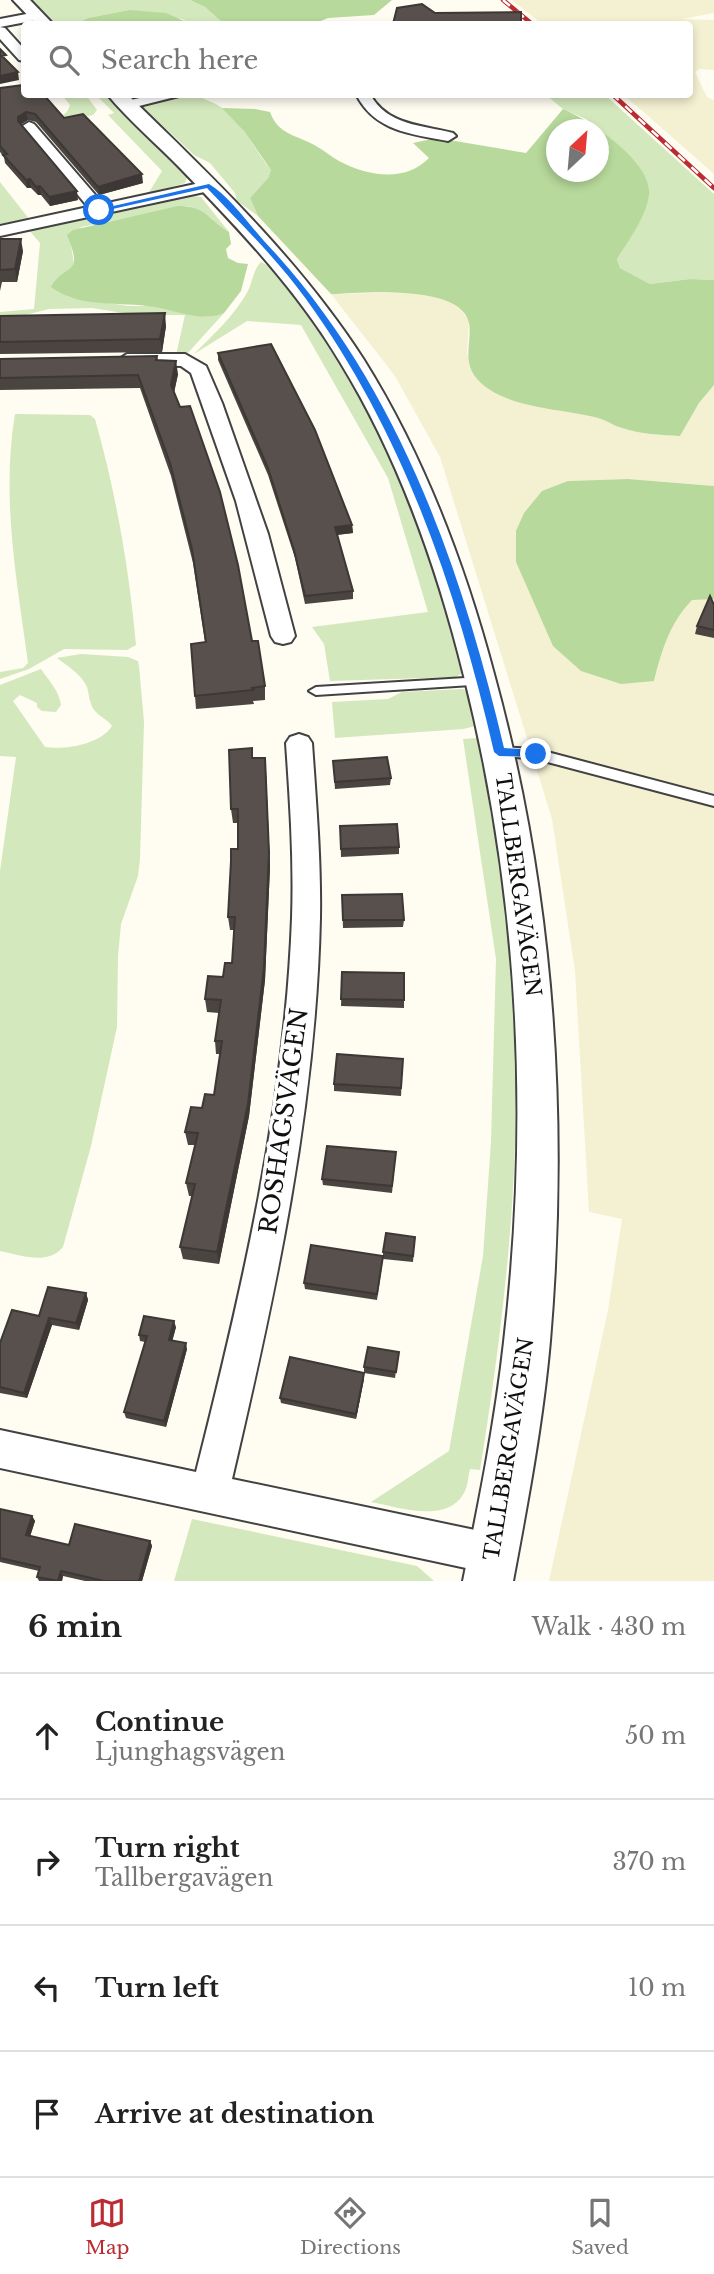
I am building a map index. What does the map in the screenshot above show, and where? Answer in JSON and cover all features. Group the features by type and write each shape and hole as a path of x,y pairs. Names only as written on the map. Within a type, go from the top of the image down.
{"street":[{"path":"21,0 41,20"},
{"path":"0,23 21,21"},
{"path":"0,30 6,44 21,55"},
{"path":"122,100 141,98"},
{"path":"365,98 372,110 392,123 448,136"},
{"name":"TALLBERGAVÄGEN","path":"122,100 209,186 275,257 308,297 353,362 402,453 425,504 448,565 483,681 499,752 525,909 537,1041 539,1192 536,1252 520,1393 507,1485 491,1567"},
{"path":"29,127 99,210"},
{"path":"0,231 209,186"},
{"path":"110,360 185,360 199,370 243,484 266,556 283,636"},
{"name":"ROSHAGSVÄGEN","path":"210,1493 256,1303 283,1158 298,1036 306,918 305,830 299,743"},
{"path":"0,1449 210,1493 491,1567"}],"lane":[{"path":"316,691 483,681"},
{"path":"499,752 536,754 714,801"}],"shaded area":[{"path":"512,0 714,0 714,13 682,19 714,20 714,70 699,69 695,72 707,97 714,100 714,174 627,98 693,98 693,21 538,21"},
{"path":"414,292 443,299 460,308 469,321 467,353 474,374 491,390 519,402 599,418 621,428 680,436 699,403 714,385 714,486 628,479 568,481 654,681 667,633 681,611 692,599 714,599 714,1581 549,1581 608,1310 622,1219 589,1212 575,971 552,819 440,457 395,376 331,294"}],"green space":[{"path":"32,0 190,0 205,7 221,21 186,21 129,10 82,21 54,21"},
{"path":"190,0 392,0 374,15 328,18 321,21 221,21 205,7"},
{"path":"129,10 166,13 184,21 82,21"},
{"path":"64,98 88,98 97,110 93,115 47,124 61,117 70,105"},
{"path":"99,98 108,98 182,171 187,177 185,183 148,194 162,171 108,115 114,113"},
{"path":"174,98 203,98 229,113 271,170 268,178 250,198 258,216 237,201 235,193 210,163 194,155 142,106"},
{"path":"550,98 608,98 714,194 714,280 690,279 650,284 620,268 617,259 644,212 617,144 609,138 609,119 586,119 563,109"},
{"path":"222,108 270,112 273,120 283,130 339,161 362,170 386,174 409,171 429,158 413,143 437,138 526,153 546,129 546,182 609,182 609,137 630,156 648,182 647,204 617,259 620,268 650,284 690,279 714,280 714,385 699,403 680,436 629,430 598,418 532,406 498,395 474,375 469,362 469,323 462,310 448,301 408,293 331,294 258,216 250,198 268,178 271,170 244,131"},
{"path":"563,109 583,119 555,119"},
{"path":"0,182 30,220 0,226"},
{"path":"186,195 201,197 229,232 204,213 186,206 81,227 71,245 74,264 71,271 55,280 57,291 69,297 128,306 151,306 207,317 224,313 186,355 176,355 185,315 136,315 92,308 49,309 21,316 0,317 0,312 34,309 40,243 29,230"},
{"path":"178,206 201,211 229,232 231,244 226,249 228,258 248,264 241,291 224,313 207,317 141,305 87,301 62,294 51,287 56,279 74,264 67,235 73,230"},
{"path":"261,262 276,272 294,294 330,349 385,446 409,501 438,586 464,672 456,677 330,681 324,644 312,627 428,612 388,478 301,325 247,321 194,354 237,308"},
{"path":"15,414 90,415 95,419 121,531 136,645 127,650 64,649 29,669 0,679 0,672 23,668 28,663 15,570 10,508 11,445"},
{"path":"628,479 714,486 714,599 692,600 677,618 667,638 654,681 621,684 581,671 553,646 516,562 516,531 524,513 542,491 568,481"},
{"path":"81,654 128,657 138,661 144,722 140,859 138,876 121,924 117,1027 91,1146 63,1247 49,1256 33,1258 0,1251 0,871 16,757 0,756 0,685 41,669 60,700 61,705 56,712 42,711 37,707 37,703 20,695 13,701 45,747 62,748 91,742 112,726 93,708 87,688 80,677 57,658"},
{"path":"462,689 469,691 476,726 335,738 332,702 388,699 402,692"},
{"path":"477,738 501,877 512,981 516,1073 509,1244 497,1358 480,1470 470,1469 466,1489 457,1501 447,1508 435,1511 408,1510 371,1502 449,1451 483,1256 491,1142 496,959 463,739"},
{"path":"192,1519 417,1566 434,1581 174,1581"}],"building":[{"path":"422,4 435,13 521,12 521,21 394,21 397,8"},
{"path":"0,49 6,55 2,56 18,72 0,76"},
{"path":"21,85 21,98 46,98 64,118 83,114 142,174 98,187 35,114 26,112 18,117 18,121 77,191 49,197 40,186 36,187 30,179 26,180 3,155 7,154 0,146 0,88"},
{"path":"0,239 21,239 15,269 0,270"},
{"path":"165,313 160,339 0,342 0,316"},
{"path":"271,344 315,430 352,525 335,527 353,591 305,596 294,550 268,468 218,353"},
{"path":"157,356 156,360 176,361 171,385 180,407 190,406 220,492 238,565 252,641 258,641 265,686 252,688 253,690 195,696 191,644 206,642 192,549 170,463 138,375 0,378 0,359"},
{"path":"710,596 714,605 714,630 697,626"},
{"path":"252,748 252,758 265,758 269,853 264,967 248,1104 217,1252 180,1247 195,1184 186,1183 198,1133 185,1132 191,1107 202,1108 205,1094 214,1095 222,1041 215,1041 221,1000 205,999 208,976 223,977 225,963 232,963 235,917 228,917 231,849 238,849 238,809 231,809 229,750"},
{"path":"387,757 391,778 335,782 333,761"},
{"path":"397,824 399,847 341,849 340,826"},
{"path":"402,894 404,920 343,920 342,895"},
{"path":"342,972 404,973 404,1000 341,999"},
{"path":"337,1054 403,1059 401,1088 334,1084"},
{"path":"327,1146 396,1152 392,1186 322,1179"},
{"path":"386,1233 415,1237 413,1256 383,1252"},
{"path":"311,1245 383,1256 377,1294 304,1283"},
{"path":"48,1287 86,1293 76,1323 49,1318 24,1393 0,1387 0,1343 12,1310 39,1316"},
{"path":"144,1316 174,1321 169,1340 186,1343 164,1421 124,1412 147,1336 139,1335"},
{"path":"368,1347 399,1352 396,1372 364,1367"},
{"path":"290,1357 364,1373 356,1414 280,1398"},
{"path":"0,1509 32,1516 26,1535 69,1545 75,1524 150,1541 139,1581 104,1581 61,1571 58,1581 37,1577 40,1567 0,1558"}],"railway":[{"path":"503,0 528,21"},
{"path":"616,98 714,188"}],"route":[{"path":"99,210 209,186 308,297 353,362 402,453 425,504 448,565 483,681 499,752 536,754"}]}
